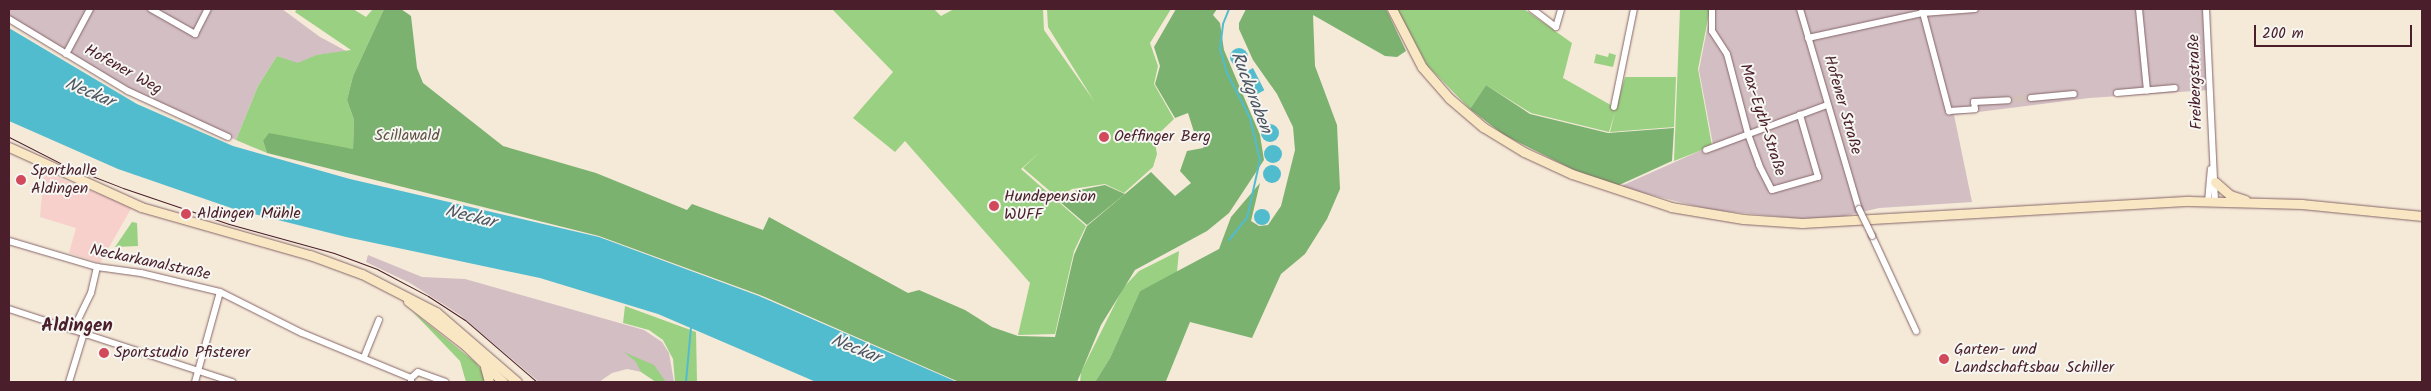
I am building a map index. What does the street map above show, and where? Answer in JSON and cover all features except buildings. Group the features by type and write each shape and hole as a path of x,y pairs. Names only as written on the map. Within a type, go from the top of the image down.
{"main road":[{"path":"1392,9 1422,67 1449,98 1483,127 1524,152 1572,174 1671,207 1743,219 1835,223 2100,204 2212,202 2360,208 2422,216"},
{"path":"9,147 141,207 310,255 362,274 436,312 503,380"},
{"path":"2215,182 2230,195 2255,203"},
{"path":"400,294 503,380 517,382"},
{"path":"485,364 489,382"}],"street":[{"path":"66,54 90,9"},
{"path":"151,9 195,34 208,9"},
{"path":"1532,9 1556,27 1561,9"},
{"path":"1614,107 1634,9"},
{"name":"Max-Eyth-Straße","path":"1712,9 1712,31 1727,54 1748,134 1759,165 1772,190 1818,177 1800,115"},
{"name":"Hofener Straße","path":"1800,9 1859,209 1916,332"},
{"path":"1808,38 1922,11 1975,9"},
{"path":"2140,9 2147,90"},
{"name":"Freibergstraße","path":"2206,9 2212,202"},
{"path":"1922,11 1949,111 1975,110 1974,102 2008,100"},
{"name":"Hofener Weg","path":"9,19 128,91 228,137"},
{"path":"2117,93 2175,88"},
{"path":"2032,98 2074,94"},
{"path":"1706,150 1827,105"},
{"name":"Freibergstraße","path":"2212,155 2215,182 2212,202"},
{"name":"Neckarkanalstraße","path":"9,241 97,267 133,271 220,292 302,332 364,357 411,380 418,372 444,382"},
{"path":"73,330 91,293 97,267"},
{"path":"195,382 220,292"},
{"path":"9,309 232,382"},
{"path":"364,357 379,320"},
{"path":"69,382 84,333"}],"shaded area":[{"path":"9,9 282,9 320,37 348,52 316,55 298,64 277,56 258,86 236,140 164,108 9,18"},
{"path":"1711,9 2205,9 2209,90 2089,98 1954,115 1972,202 1879,208 1836,218 1802,219 1712,210 1619,187 1713,145 1699,70"},
{"path":"44,172 132,207 100,263 69,253 76,228 40,217"},
{"path":"368,255 422,277 465,279 644,330 662,342 669,353 674,382 656,382 642,372 627,369 612,373 599,382 539,382 460,315 410,283 366,262"}],"green space":[{"path":"297,9 353,9 366,17 373,9 384,9 353,76 347,100 354,120 353,149 263,141 267,153 236,140 258,86 277,56 298,63 316,55 351,50 295,12"},
{"name":"Scillawald","path":"384,9 401,9 411,16 417,68 423,83 503,146 596,173 687,210 692,204 763,230 769,217 908,293 919,290 965,310 992,327 1018,336 1055,337 1074,255 1087,226 1151,172 1175,196 1191,183 1180,171 1187,151 1203,148 1206,144 1194,132 1188,113 1175,118 1155,84 1160,66 1154,47 1176,9 1217,9 1213,15 1220,23 1224,50 1260,135 1264,160 1229,213 1207,231 1135,270 1101,325 1077,382 959,382 760,295 599,236 267,153 263,141 269,133 353,149 354,120 347,100 353,76"},
{"path":"832,9 934,9 941,16 954,9 1043,9 1044,30 1094,101 1048,27 1047,9 1171,9 1150,43 1158,66 1154,84 1174,119 1154,138 1157,154 1153,167 1124,193 1105,184 1072,189 1058,198 1023,168 1040,152 1021,169 1086,226 1074,251 1055,334 1018,335 1030,283 905,141 895,152 853,118 893,72"},
{"path":"1246,9 1386,9 1406,51 1397,57 1385,56 1313,15 1315,66 1337,125 1340,189 1327,219 1305,254 1281,274 1252,338 1190,322 1166,381 1169,382 1095,382 1110,358 1140,291 1219,249 1231,217 1260,183 1251,221 1259,226 1268,225 1281,206 1295,150 1293,127 1277,94 1253,60 1239,29 1239,23"},
{"path":"1397,9 1524,9 1572,43 1563,78 1616,108 1625,77 1676,77 1674,127 1610,132 1615,112 1609,132 1531,113 1486,85 1470,109 1427,65"},
{"path":"1680,9 1710,9 1698,69 1712,146 1674,161"},
{"path":"1609,53 1616,55 1613,67 1594,63 1596,54 1608,57"},
{"path":"1486,85 1530,114 1608,133 1674,128 1672,161 1617,186 1574,170 1504,135 1470,109"},
{"path":"1105,185 1125,194 1087,225 1059,201 1074,191"},
{"path":"132,222 137,223 138,246 115,247"},
{"path":"1179,251 1177,272 1140,291 1110,358 1095,382 1080,382 1081,372 1123,288 1139,271"},
{"path":"625,306 696,332 697,382 675,382 673,359 663,340 649,330 623,323"},
{"path":"412,311 475,362 484,373 484,382 466,382 460,361"},
{"path":"624,352 654,365 666,382 656,382 641,372 636,362"}],"water":[{"name":"Neckar","path":"9,28 137,104 233,146 350,179 599,237 759,296 957,382 816,382 658,314 540,278 346,237 234,209 118,169 9,121"},
{"path":"1239,48 1245,51 1248,57 1245,63 1239,66 1233,63 1230,57 1233,51"},
{"path":"1253,68 1264,90 1257,94 1246,72"},
{"path":"1270,124 1276,127 1279,133 1276,139 1270,142 1264,139 1261,133 1264,127"},
{"path":"1273,145 1279,148 1282,154 1279,160 1273,163 1267,160 1264,154 1267,148"},
{"path":"1272,165 1278,168 1281,174 1278,180 1272,183 1266,180 1263,174 1266,168"},
{"path":"1262,209 1270,217 1262,225 1254,217"}],"waterway":[{"name":"Ruckgraben","path":"1229,9 1223,24 1220,49 1227,73 1250,118 1260,160 1247,218 1229,240"},
{"path":"686,382 691,327"}],"tunnel":[{"path":"2008,100 2031,98"}],"tram line":[{"path":"9,137 64,165 123,188 229,224 334,253 377,269 428,296 465,320 537,382"}],"place":[{"name":"Oeffinger Berg","path":"1104,137"},
{"name":"Sporthalle Aldingen","path":"21,180"},
{"name":"Hundepension WUFF","path":"994,206"},
{"name":"Aldingen Mühle","path":"186,214"},
{"name":"Sportstudio Pfisterer","path":"104,353"},
{"name":"Garten- und Landschaftsbau Schiller","path":"1944,359"}],"district":[{"name":"Aldingen","path":"77,327"}]}
